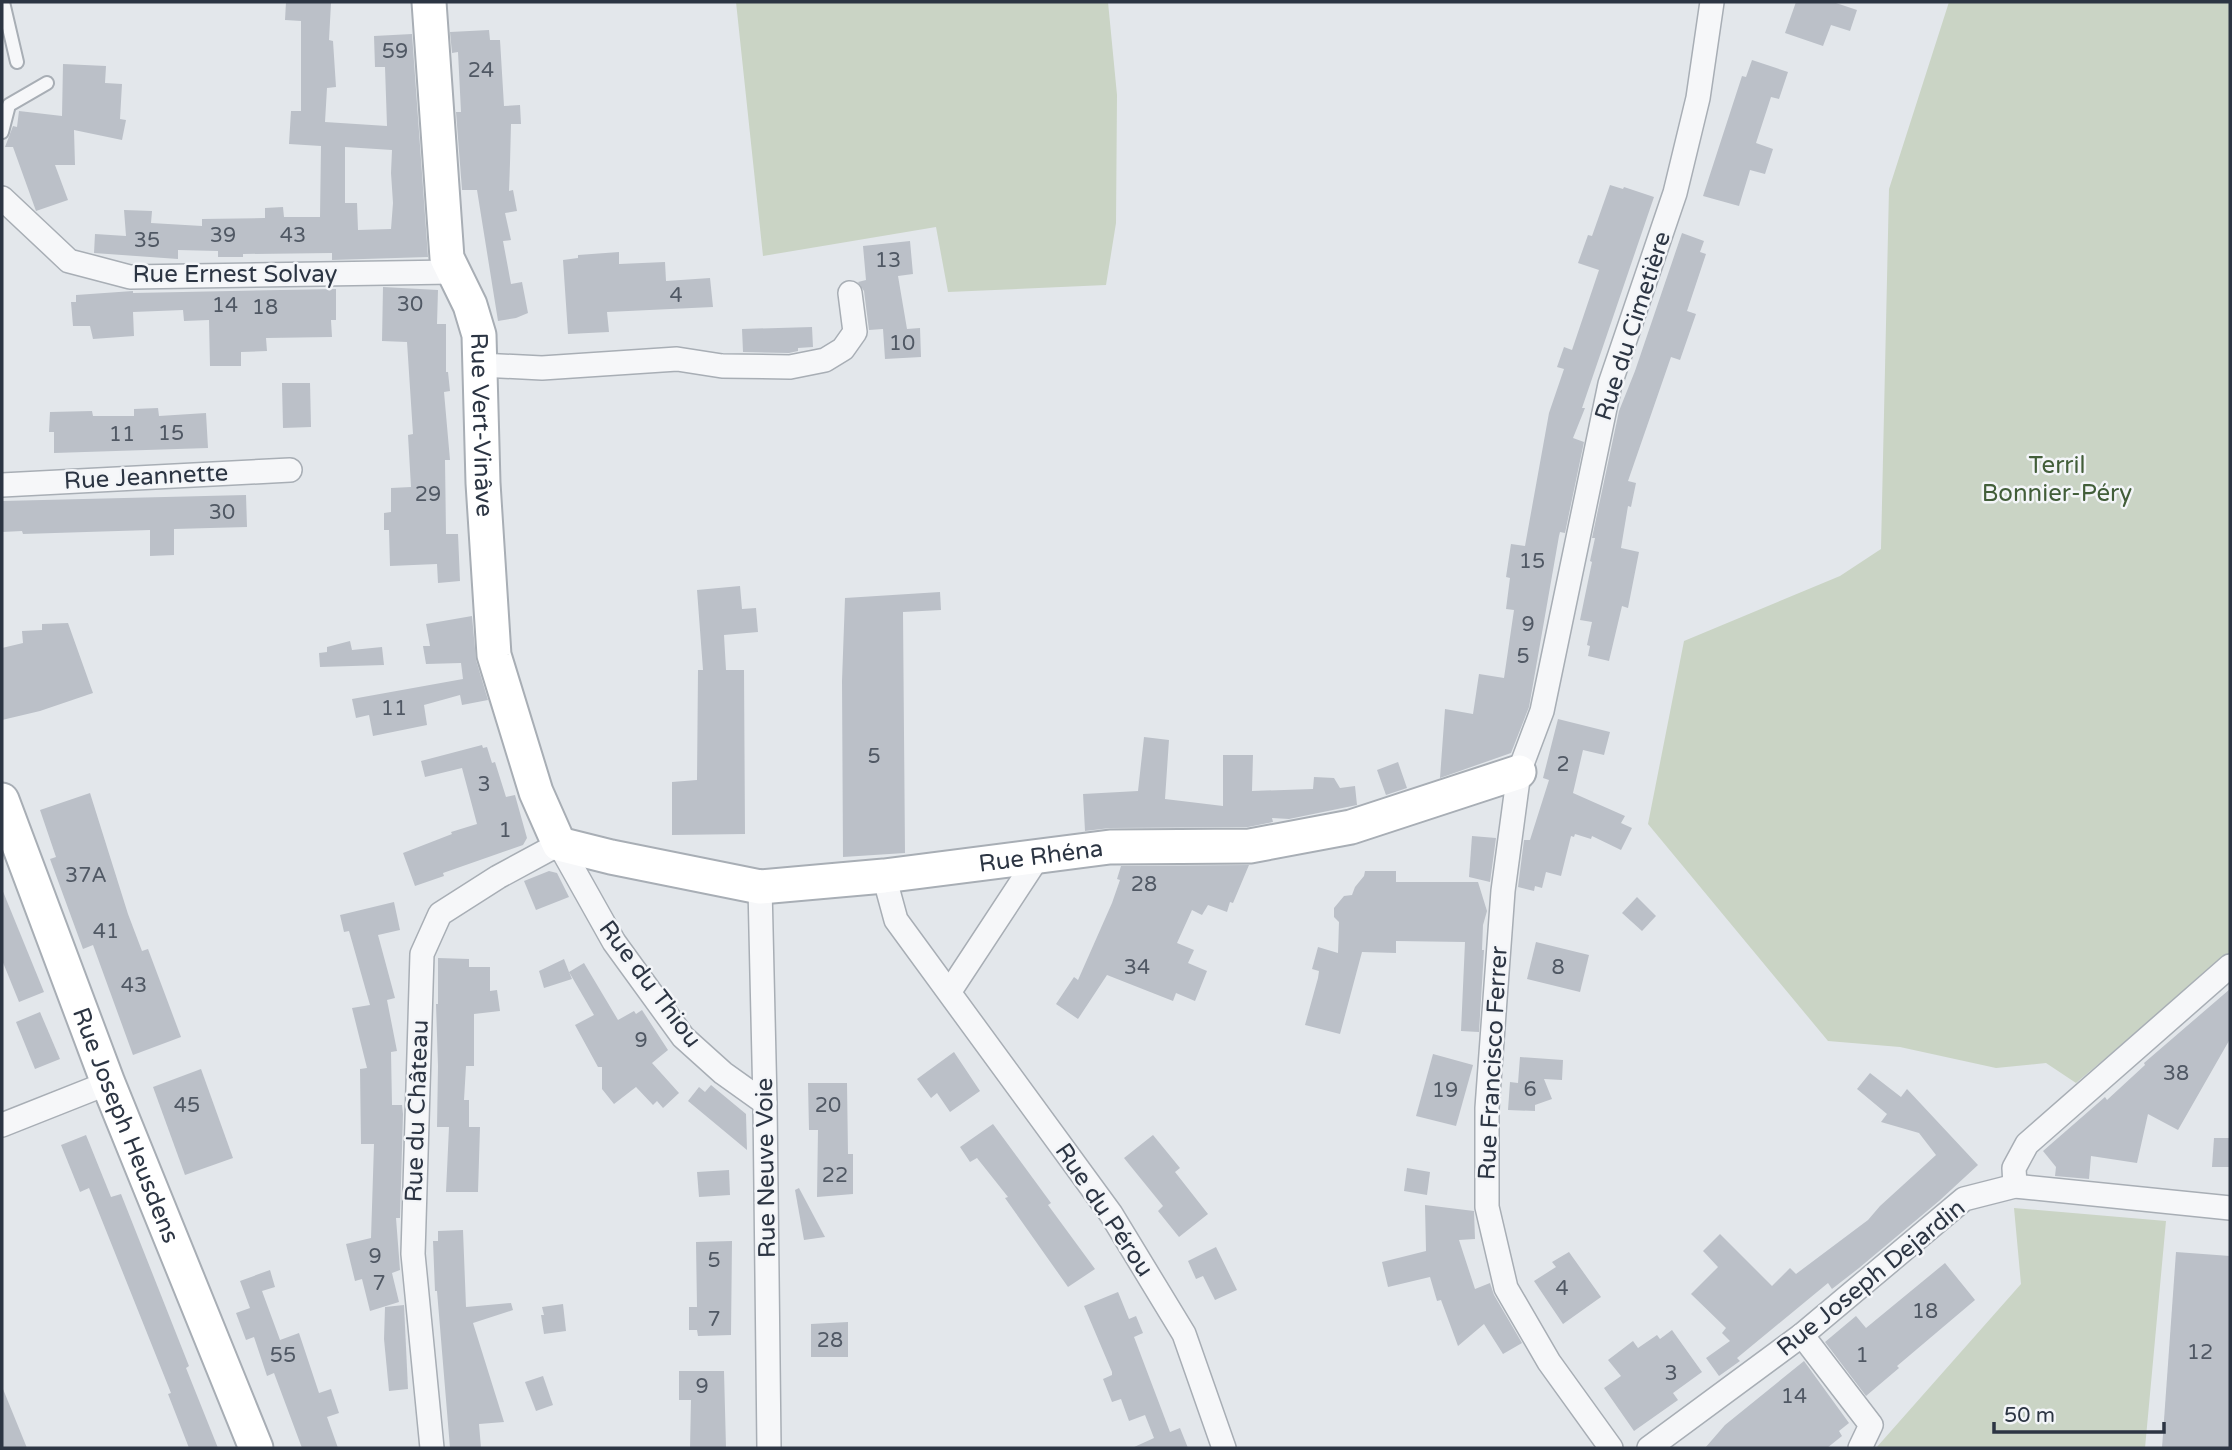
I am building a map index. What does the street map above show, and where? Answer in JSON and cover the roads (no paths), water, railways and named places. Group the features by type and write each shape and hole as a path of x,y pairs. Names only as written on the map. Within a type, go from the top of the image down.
{"street":[{"name":"Rue Vert-Vinâve","path":"429,2 447,258 470,305 479,335 483,483 494,654 536,792 559,844"},
{"name":"Rue du Cimetière","path":"1520,772 1542,711 1610,384 1675,193 1698,98 1712,2"},
{"name":"Rue Ernest Solvay","path":"2,198 69,261 130,277 453,272"},
{"path":"480,365 541,368 677,359 722,366 790,367 825,360 843,349 855,332 850,293"},
{"name":"Rue Jeannette","path":"2,485 290,470"},
{"name":"Rue Rhéna","path":"559,844 760,887 884,877 1110,847 1250,846 1351,827 1520,772"},
{"name":"Rue Francisco Ferrer","path":"1520,772 1503,891 1489,1081 1487,1207 1506,1288 1549,1362 1611,1448"},
{"name":"Rue Joseph Heusdens","path":"2,800 108,1083 256,1448"},
{"name":"Rue du Thiou","path":"559,844 614,942 683,1037 723,1073 765,1103"},
{"name":"Rue du Château","path":"432,1448 414,1254 422,954 440,914 498,877 559,844"},
{"path":"950,991 1038,857"},
{"name":"Rue du Pérou","path":"884,877 896,920 1111,1214 1184,1334 1224,1448"},
{"name":"Rue Neuve Voie","path":"760,887 769,1448"},
{"path":"2230,966 2026,1144 2014,1168 2015,1186 2230,1208"},
{"path":"2,1125 108,1083"},
{"name":"Rue Joseph Dejardin","path":"1649,1448 1802,1335 1964,1199 2015,1186"},
{"path":"1802,1335 1871,1424 1860,1448"}],"lane":[{"path":"3,2 17,62"},
{"path":"2,132 9,106 47,83"}],"park label":[{"name":"Terril Bonnier-Péry","path":"2057,479"}]}
